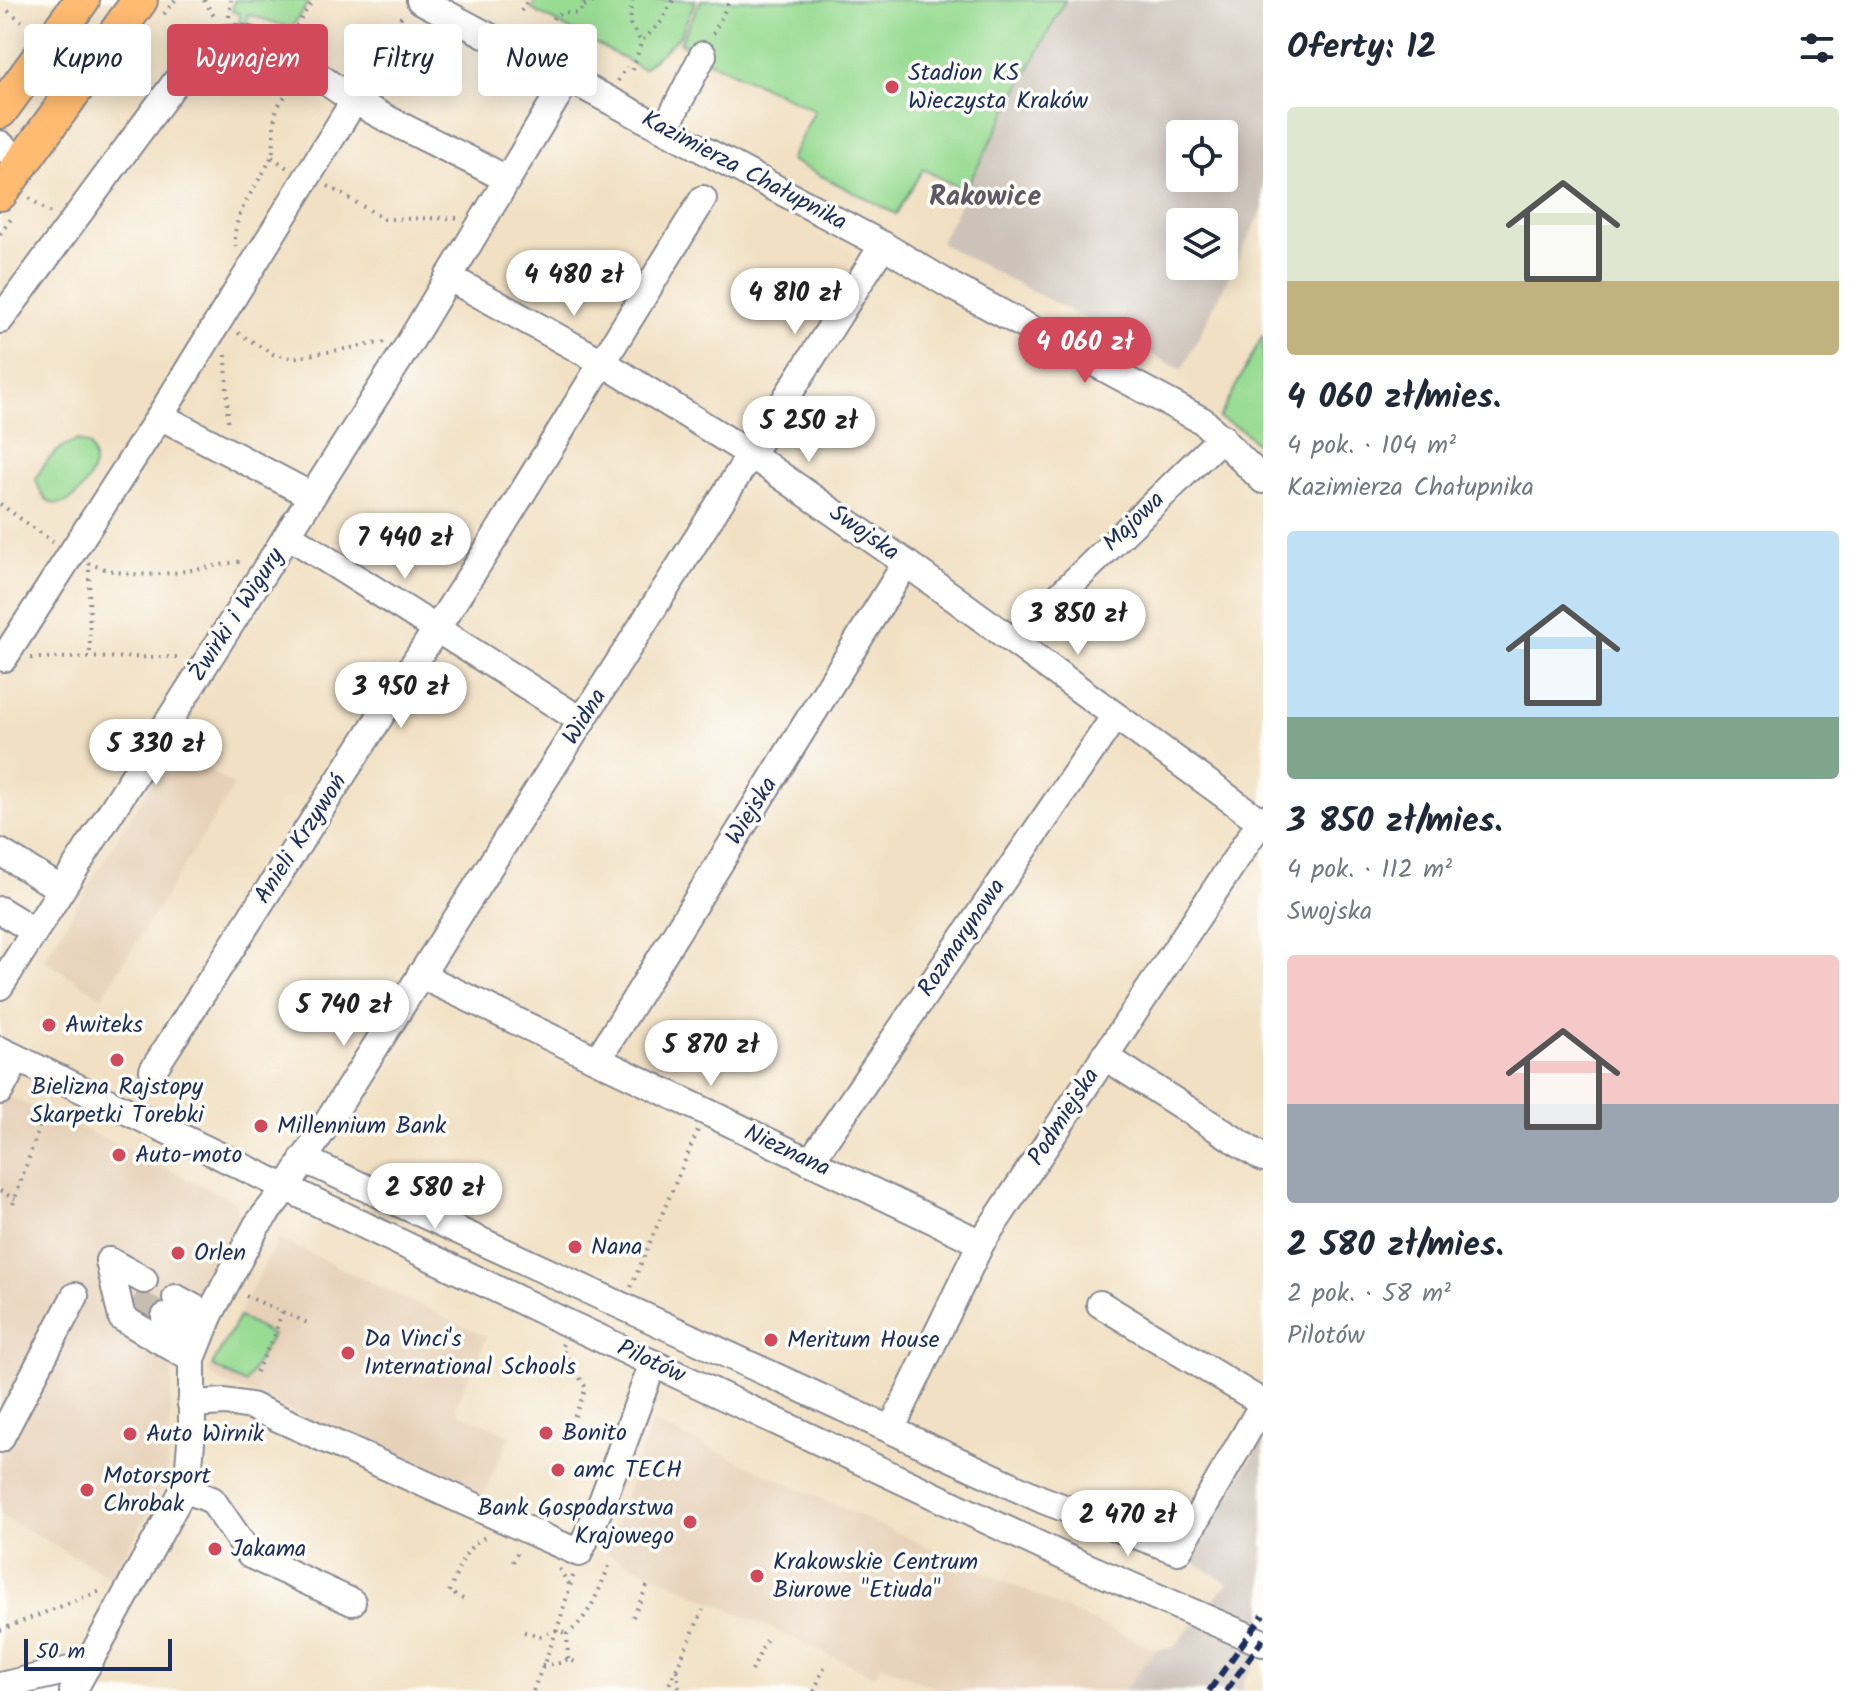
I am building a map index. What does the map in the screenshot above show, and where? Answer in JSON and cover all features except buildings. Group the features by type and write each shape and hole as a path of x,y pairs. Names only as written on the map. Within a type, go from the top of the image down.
{"main road":[{"path":"0,111 82,0"},
{"path":"14,195 10,153 162,1"}],"street":[{"name":"Kazimierza Chałupnika","path":"435,3 478,27"},
{"path":"665,129 703,55"},
{"path":"328,83 353,100 506,179"},
{"name":"Kazimierza Chałupnika","path":"597,93 883,245 953,287 1203,421 1263,480"},
{"path":"0,320 167,94"},
{"name":"Żwirki i Wigury","path":"0,986 407,347 557,96"},
{"path":"4,658 80,560 160,416 222,323 353,100"},
{"name":"Anieli Krzywoń","path":"153,1070 489,547 703,199"},
{"name":"Widna","path":"200,1337 257,1225 286,1188 883,245"},
{"name":"Swojska","path":"448,277 602,362 750,454 1262,820"},
{"path":"160,416 312,496"},
{"name":"Majowa","path":"1013,641 1222,437"},
{"path":"288,535 582,721"},
{"name":"Wiejska","path":"598,1059 906,563"},
{"name":"Rozmarynowa","path":"810,1162 1115,716"},
{"name":"Podmiejska","path":"891,1430 981,1243 1262,820"},
{"path":"0,852 61,889"},
{"path":"0,910 34,931"},
{"name":"Nieznana","path":"420,975 981,1243"},
{"path":"0,1091 8,1054"},
{"name":"Pilotów","path":"8,1054 1069,1559 1263,1643"},
{"path":"1104,1056 1263,1158"},
{"name":"Pilotów","path":"303,1159 1043,1500 1178,1551 1263,1404"},
{"path":"131,1289 122,1318 200,1337"},
{"path":"0,1439 75,1296"},
{"path":"1100,1304 1263,1404"},
{"path":"170,1307 200,1337"},
{"path":"73,1691 184,1489 188,1477 191,1404 200,1337"},
{"path":"191,1404 225,1402 251,1406 579,1553 600,1507 653,1363"},
{"path":"184,1489 212,1500 250,1555 352,1602"},
{"path":"0,1686 87,1666"}],"path":[{"path":"297,24 313,0"},
{"path":"353,100 411,0"},
{"path":"521,11 528,0"},
{"path":"550,24 555,15 566,12 577,14 584,3 598,0"},
{"path":"632,0 630,24 641,42"},
{"path":"633,70 641,42 662,21 673,0"},
{"path":"703,55 730,0"},
{"path":"8,11 22,21"},
{"path":"618,81 627,67"},
{"path":"244,281 235,241 239,218 249,194 272,157 277,109 287,96"},
{"path":"309,175 384,219 463,218 479,225"},
{"path":"14,195 48,211"},
{"path":"222,323 273,354 292,358 396,341 407,347"},
{"path":"222,323 228,427"},
{"path":"0,504 80,560 122,575 149,576 250,560"},
{"path":"80,560 90,658"},
{"path":"4,658 177,657"},
{"path":"0,1191 14,1201 47,1105"},
{"path":"622,1307 706,1113"},
{"path":"240,1293 310,1324"},
{"path":"256,1372 282,1312"},
{"path":"563,1344 561,1347 586,1388 568,1433"},
{"path":"463,1599 449,1592 466,1553 477,1541 492,1535"},
{"path":"533,1691 557,1630 579,1553"},
{"path":"554,1563 569,1584"},
{"path":"567,1634 581,1624 588,1613 609,1566"},
{"path":"633,1617 648,1584"},
{"path":"0,1630 106,1588"},
{"path":"666,1691 703,1610"},
{"path":"524,1632 541,1636 557,1630 567,1634"},
{"path":"567,1634 568,1659"},
{"path":"752,1671 767,1638"},
{"path":"542,1665 568,1659 578,1663"},
{"path":"814,1691 825,1665"},
{"path":"677,1668 679,1691"}],"shaded area":[{"path":"1065,0 1263,0 1263,209 1238,259 1238,208 1166,208 1166,280 1227,280 1182,370 940,243"},
{"path":"173,747 234,786 102,997 44,960"},
{"path":"0,1093 110,1141 236,1202 237,1217 197,1295 173,1357 167,1478 112,1578 0,1515"},
{"name":"Da Vinci's International Schools","path":"279,1239 487,1337 455,1407 459,1413 510,1435 482,1498 211,1376 208,1370"},
{"path":"652,1422 1156,1650 1123,1691 942,1691 881,1664 875,1676 606,1553"},
{"path":"1263,1438 1263,1654 1244,1680 1242,1691 1123,1691 1156,1650 1173,1648 1228,1583 1191,1561"}],"green space":[{"path":"234,0 310,0 294,24 279,24 248,14 247,24 239,24 240,13 232,12"},
{"path":"537,0 696,0 680,36 643,69 597,44 597,24 559,24 531,9"},
{"name":"Stadion KS Wieczysta Kraków","path":"701,0 1065,0 965,191 923,169 896,214 790,160 815,110 710,62 703,54 680,43"},
{"path":"1263,335 1263,450 1241,429 1219,418"},
{"path":"77,440 89,445 94,456 92,472 75,496 60,504 52,503 39,489 36,479 52,455"},
{"path":"239,1317 272,1335 245,1384 212,1366"}],"tunnel":[{"path":"133,1300 165,1317"}],"railway":[{"path":"1209,1691 1263,1615"},
{"path":"1226,1691 1263,1639"}],"place":[{"name":"Stadion KS Wieczysta Kraków","path":"892,87"},
{"name":"Awiteks","path":"49,1025"},
{"name":"Bielizna Rajstopy Skarpetki Torebki","path":"117,1060"},
{"name":"Millennium Bank","path":"261,1126"},
{"name":"Auto-moto","path":"119,1155"},
{"name":"Nana","path":"575,1247"},
{"name":"Orlen","path":"178,1253"},
{"name":"Meritum House","path":"771,1340"},
{"name":"Da Vinci's International Schools","path":"348,1353"},
{"name":"Bonito","path":"546,1433"},
{"name":"Auto Wirnik","path":"130,1434"},
{"name":"amc TECH","path":"558,1470"},
{"name":"Motorsport Chrobak","path":"87,1490"},
{"name":"Bank Gospodarstwa Krajowego","path":"690,1522"},
{"name":"Jakama","path":"215,1549"},
{"name":"Krakowskie Centrum Biurowe \"Etiuda\"","path":"757,1576"}],"district":[{"name":"Rakowice","path":"985,197"}]}
